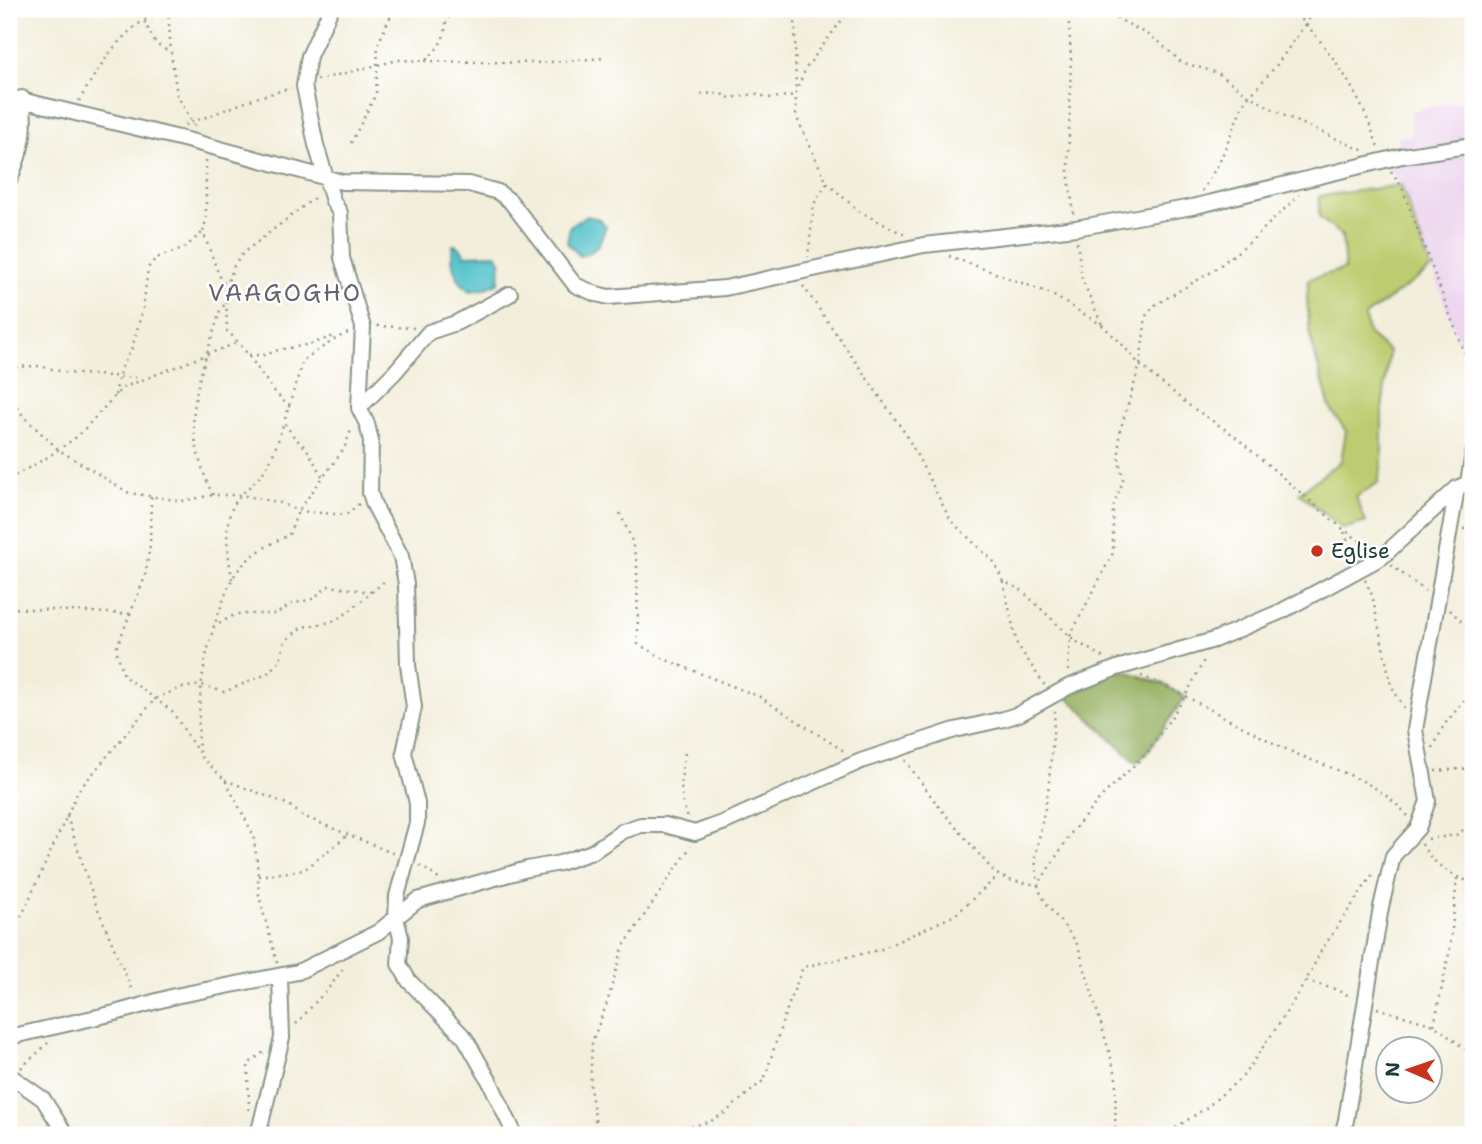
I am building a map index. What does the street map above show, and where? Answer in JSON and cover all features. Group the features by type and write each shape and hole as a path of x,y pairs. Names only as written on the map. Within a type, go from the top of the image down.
{"street":[{"path":"331,9 309,56 304,86 311,127 333,201 341,213 342,258 363,327 359,408 371,441 370,492 401,556 406,584 408,665 414,707 404,753 417,803 417,823 397,896 396,918 401,938 399,964 409,981 465,1038 515,1135"},
{"path":"15,97 201,144 329,182 469,184 498,192 510,201 575,285 596,295 609,296 724,288 924,245 1076,228 1192,207 1383,160 1473,145"},
{"path":"9,181 22,147 26,122 15,97"},
{"path":"359,408 429,332 456,323 510,294"},
{"path":"9,1037 175,996 298,972 378,932 418,901 527,869 560,863 592,852 624,831 641,825 665,825 695,833 861,761 956,730 1012,716 1068,687 1117,668 1214,640 1282,611 1382,557 1457,488 1468,483 1473,453"},
{"path":"1342,1135 1381,907 1393,856 1420,834 1428,801 1415,730 1457,488"},
{"path":"258,1135 282,1038 280,977"},
{"path":"10,1075 43,1099 66,1135"}],"path":[{"path":"138,9 156,44 171,53"},
{"path":"72,111 100,65 133,26 168,10 177,9"},
{"path":"351,143 376,94 378,44 389,19 397,9"},
{"path":"792,9 795,15 796,116 827,183 860,212 953,258 1049,293 1101,326 1120,342 1140,365 1190,406 1232,434 1343,529 1382,557"},
{"path":"795,95 806,68 850,9"},
{"path":"1068,9 1071,56 1068,171 1082,279 1101,326"},
{"path":"1105,9 1117,19 1157,40 1181,62 1218,73 1285,116 1383,160"},
{"path":"1292,9 1341,66 1366,113 1383,160 1401,185 1473,376"},
{"path":"1192,207 1220,160 1243,104 1276,66 1315,9"},
{"path":"168,10 177,95 194,122 206,156 206,220 203,232 226,287"},
{"path":"425,61 537,63 604,58"},
{"path":"701,94 719,93 730,98 756,94 771,98 795,95"},
{"path":"1068,687 1070,636 1113,553 1113,508 1123,479 1119,461 1119,434 1140,365 1146,316 1156,305 1213,271 1251,241 1315,177"},
{"path":"289,407 239,342 226,331 226,287 234,266 243,253 329,182"},
{"path":"827,183 814,204 802,272 907,436 951,521 994,562 1003,581 1017,644 1052,696 1055,707 1048,793 1035,858 1038,885 1040,894 1071,932 1078,946 1116,1075 1115,1135"},
{"path":"114,397 119,377 132,348 143,307 148,268 156,258 183,248 203,232"},
{"path":"213,495 205,479 193,414 198,383 220,310 227,302"},
{"path":"232,579 226,536 230,512 241,495 261,475 272,457 303,360 337,338 363,327 411,326 429,332"},
{"path":"249,355 266,355 278,349 337,338"},
{"path":"9,479 78,436 122,388 239,342"},
{"path":"9,367 39,366 68,373 143,378"},
{"path":"9,396 24,416 59,450 129,492 182,501 213,495 241,495 281,503 298,511 345,515 359,504"},
{"path":"199,755 198,703 206,653 232,579 241,565 268,545 289,535 298,511 344,449 359,408"},
{"path":"284,422 294,437 307,449 323,477"},
{"path":"151,497 150,545 145,577 116,649 120,665 124,676 172,711 199,755 225,780 253,834 259,896 280,977"},
{"path":"620,513 631,538 637,564 638,644 664,659 760,697 861,761"},
{"path":"1343,529 1372,594 1391,685 1415,730"},
{"path":"9,934 23,913 78,791 155,699 180,688 202,685 224,692 267,674 280,660 285,641 302,627 331,622 386,580"},
{"path":"1003,581 1021,590 1070,636 1117,668"},
{"path":"213,627 236,614 276,614 292,604 312,599 329,586 372,592"},
{"path":"9,608 131,614"},
{"path":"1038,885 1072,832 1101,797 1146,754 1185,696 1214,640"},
{"path":"1140,676 1163,684 1301,756 1365,780 1395,802 1420,834 1424,848 1440,866 1457,878 1473,883"},
{"path":"1433,748 1444,725 1473,690"},
{"path":"897,749 939,807 1000,875 1007,880 1038,885"},
{"path":"598,1135 590,1088 592,1041 607,1003 623,947 691,846 695,833 683,805 680,782 685,753"},
{"path":"1422,772 1473,768"},
{"path":"225,780 287,804 303,816 418,864 453,891"},
{"path":"67,816 95,902 126,971 138,1007"},
{"path":"1420,834 1455,835 1473,823"},
{"path":"258,876 304,870 349,834"},
{"path":"1164,1135 1206,1108 1243,1076 1307,981 1321,951 1371,874 1393,856"},
{"path":"672,1135 718,1117 764,1080 803,967 879,950 955,915 1000,875"},
{"path":"1433,1025 1450,949 1457,878"},
{"path":"1307,981 1334,989 1364,1004 1433,1025 1473,1055"},
{"path":"10,1075 51,1041"}],"shaded area":[{"path":"1473,98 1473,367 1470,366 1452,324 1401,185 1383,160 1402,156 1398,137 1411,136 1411,111"}],"green space":[{"path":"1401,185 1431,269 1365,316 1368,334 1389,352 1382,411 1382,464 1378,483 1356,497 1366,522 1343,529 1299,493 1341,461 1346,431 1330,408 1310,336 1307,297 1309,279 1345,269 1342,236 1319,217 1319,196"},
{"path":"1117,668 1163,684 1185,697 1146,754 1136,763 1061,691"}],"water":[{"path":"586,216 599,219 606,226 598,246 580,256 567,243 570,226"},
{"path":"453,245 458,246 466,255 496,254 501,260 499,282 484,289 470,291 455,271"}],"place":[{"name":"Eglise","path":"1317,551"}],"district":[{"name":"VAAGOGHO","path":"285,293"}]}
